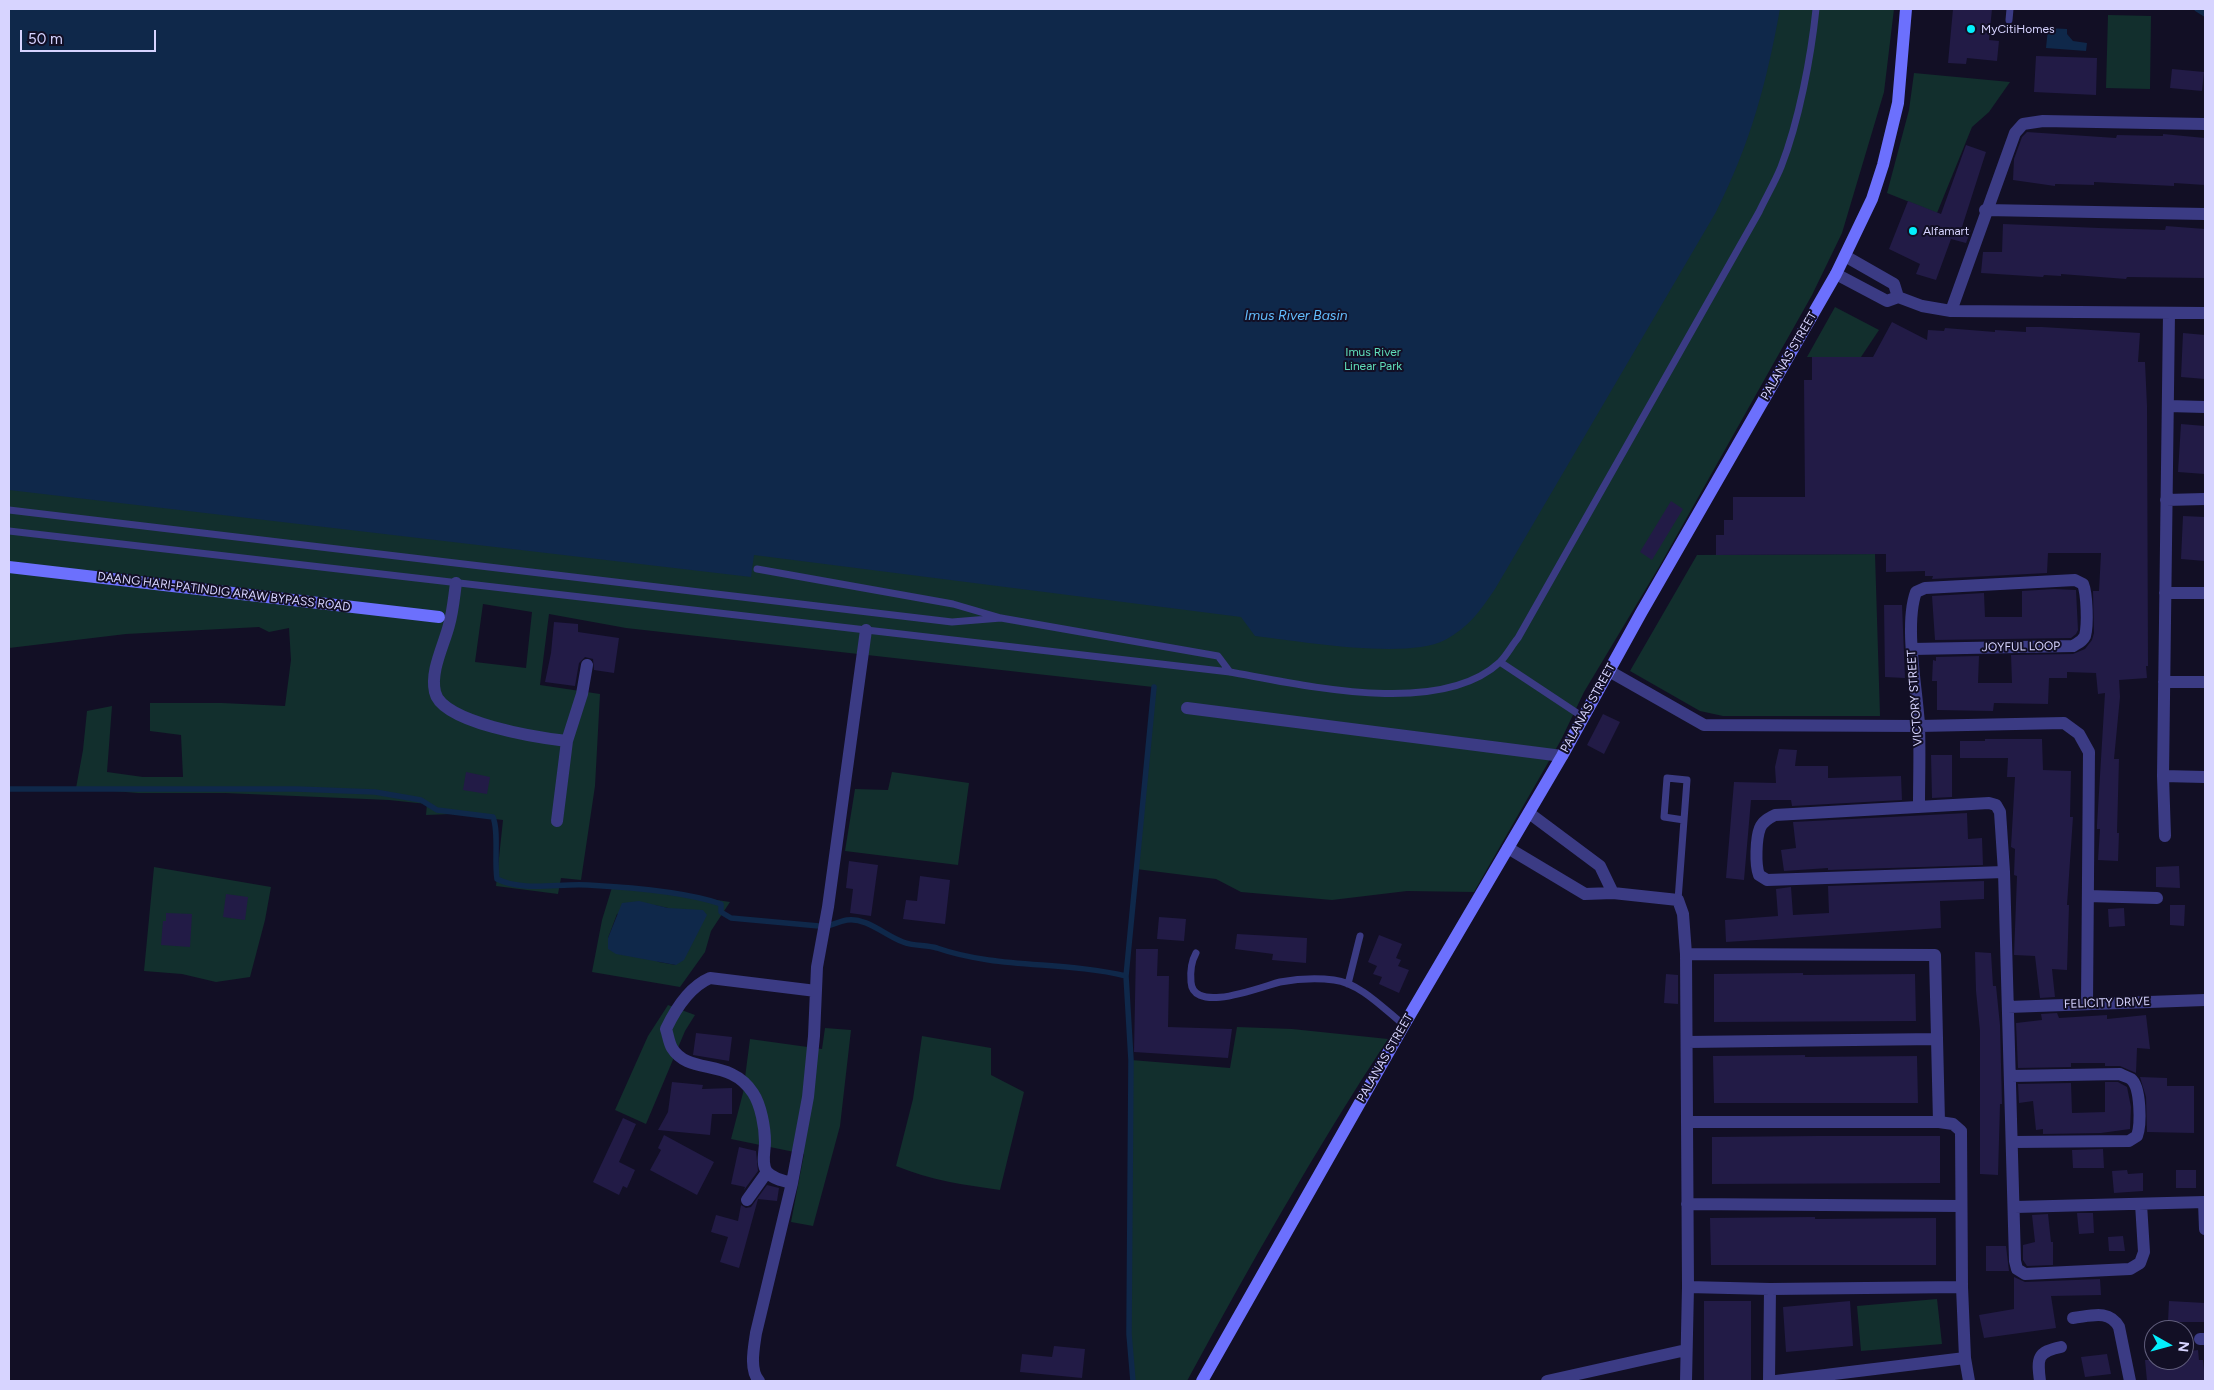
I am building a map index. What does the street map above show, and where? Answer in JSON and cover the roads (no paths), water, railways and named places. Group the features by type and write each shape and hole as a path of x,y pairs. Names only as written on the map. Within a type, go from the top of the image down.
{"main road":[{"name":"PALANAS STREET","path":"1202,1381 1404,1025 1562,756 1836,274 1872,198 1884,166 1898,103 1906,9"},
{"name":"DAANG HARI-PATINDIG ARAW BYPASS ROAD","path":"9,567 439,616"}],"street":[{"path":"1951,311 2015,133 2023,124 2043,121 2205,124"},
{"path":"1986,210 2205,214"},
{"path":"1844,256 1894,284 1898,297"},
{"path":"1836,274 1887,301 1898,297 1922,306 1951,311 2205,313"},
{"path":"2164,836 2162,776 2169,313"},
{"path":"2168,406 2205,407"},
{"path":"2166,500 2205,499"},
{"name":"JOYFUL LOOP","path":"1912,649 2073,646 2081,642 2085,635 2086,592 2083,584 2075,580 1925,588 1916,592"},
{"path":"456,583 450,624 436,670 434,692 441,703 469,720 500,729 567,741"},
{"name":"VICTORY STREET","path":"1916,592 1913,600 1912,649 1919,726 1919,805"},
{"path":"2165,593 2205,593"},
{"path":"759,1381 755,1376 754,1354 756,1333 792,1183 808,1096 814,1036 817,967 828,907 866,630"},
{"path":"557,821 567,741 582,694 587,664"},
{"path":"1609,671 1704,725 1919,726 2064,723 2079,734 2088,752 2087,1004"},
{"path":"2164,682 2205,682"},
{"path":"1187,708 1562,756"},
{"path":"2162,776 2205,777"},
{"path":"2004,872 1767,880 1759,875 1756,867 1760,827 1767,818 1775,815 1919,805 1989,803 1996,805 2000,812 2004,872 2015,1207 2015,1261 2017,1269 2025,1274 2130,1269 2140,1263 2144,1252 2141,1204"},
{"path":"1529,813 1600,866 1613,893"},
{"path":"1508,848 1585,894 1613,893 1678,900 1683,914 1686,954 1687,1042 1688,1287 1686,1381"},
{"path":"2088,896 2157,898"},
{"path":"1686,954 1935,955 1939,1122"},
{"path":"792,1183 775,1178 767,1172 764,1164 765,1140 754,1094 741,1079 731,1072 690,1063 681,1057 671,1047 666,1029 673,1013 689,993 700,982 710,978 816,991"},
{"name":"FELICITY DRIVE","path":"2008,1007 2205,1000"},
{"path":"1687,1042 1936,1039"},
{"path":"2011,1076 2120,1074 2131,1079 2137,1087 2140,1127 2137,1136 2129,1141 2013,1142"},
{"path":"1687,1122 1939,1122 1953,1124 1961,1131 1962,1287 1965,1358 1969,1381"},
{"path":"747,1200 767,1172"},
{"path":"2015,1207 2204,1202 2205,1229"},
{"path":"1687,1204 1960,1206"},
{"path":"1688,1287 1770,1289 1962,1287"},
{"path":"1770,1289 1770,1381"},
{"path":"2073,1318 2103,1315 2115,1319 2119,1326 2130,1381"},
{"path":"2040,1381 2039,1361 2041,1354 2047,1350 2061,1347"},
{"path":"1547,1381 1686,1350"},
{"path":"1776,1381 1965,1358"}],"lane":[{"path":"9,531 1230,672 1308,686 1402,696 1443,690 1480,675 1500,662 1518,638 1759,212 1781,167 1795,120 1813,40 1816,9"},
{"path":"2009,20 2010,9"},
{"path":"9,510 952,622 1001,618"},
{"path":"757,569 953,604 1001,618 1218,656 1230,672"},
{"path":"1500,662 1583,717"},
{"path":"1678,900 1684,820 1687,780 1667,778 1664,817 1684,820"},
{"path":"1348,984 1360,936"},
{"path":"1196,952 1192,961 1191,986 1198,995 1211,998 1245,993 1280,982 1317,979 1335,980 1348,984 1404,1025"}],"water":[{"name":"Imus River Basin","path":"9,9 1780,9 1756,113 1739,161 1716,212 1495,589 1473,618 1461,630 1445,640 1428,646 1405,649 1380,649 1324,645 1255,636 1241,617 754,555 751,577 9,490"},
{"path":"2048,28 2067,29 2067,34 2073,41 2087,43 2086,51 2046,48"},
{"path":"639,901 668,908 703,910 707,915 684,960 676,965 616,954 608,949 608,938 622,903"}],"waterway":[{"path":"2197,9 2205,14"},
{"path":"1133,1381 1129,1334 1131,1060 1126,976 1154,687"},
{"path":"9,789 296,789 375,792 421,800 437,810 493,817 496,830 497,879 507,883 530,886 603,886 674,893 721,904 721,912 731,918 819,926"},
{"path":"828,926 845,920 861,921 907,943 933,947 960,955 1007,962 1103,971 1126,976"}],"place":[{"name":"MyCitiHomes","path":"1971,29"},
{"name":"Alfamart","path":"1913,231"}],"park label":[{"name":"Imus River Linear Park","path":"1373,359"}]}
